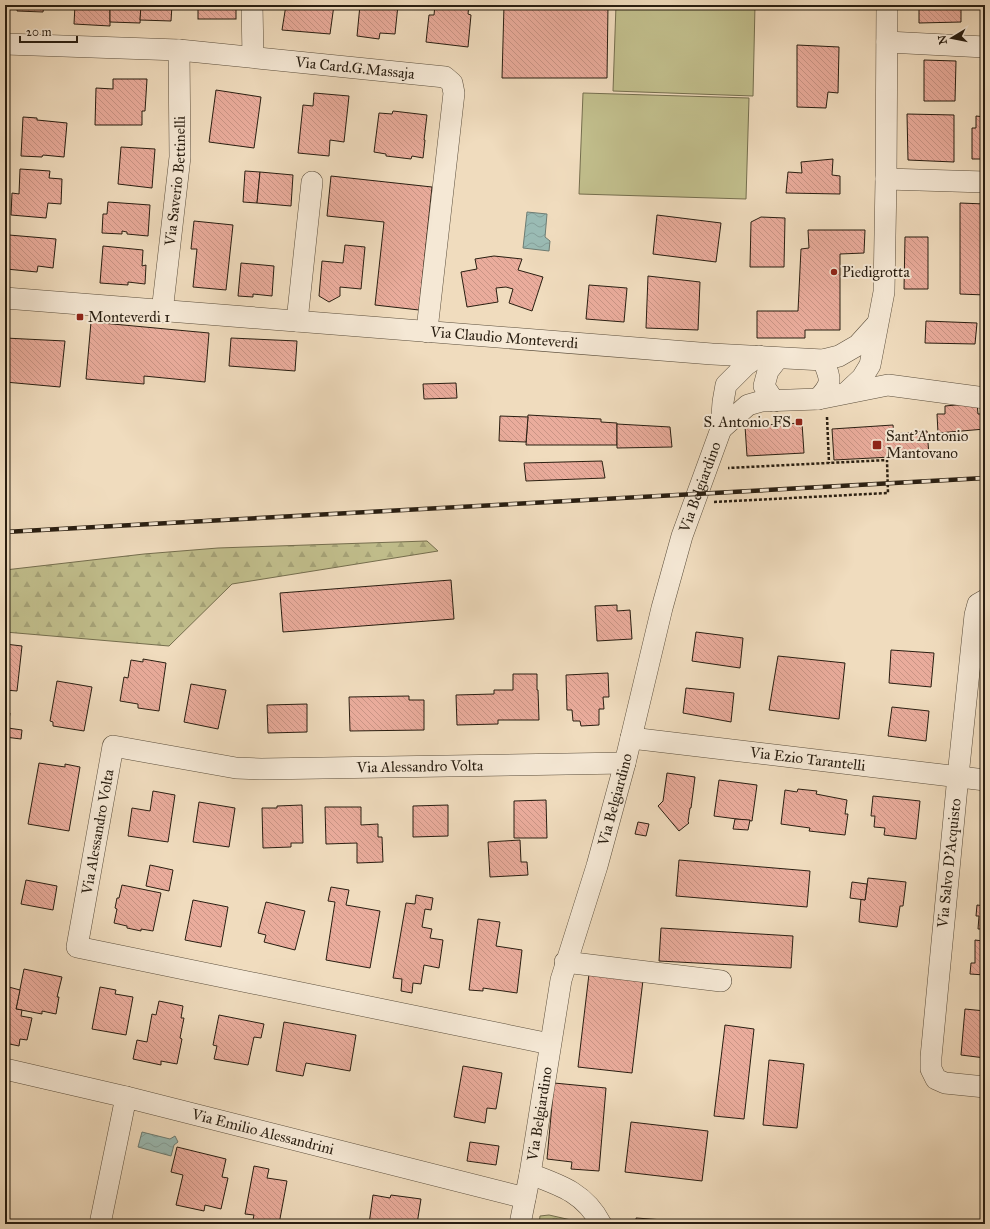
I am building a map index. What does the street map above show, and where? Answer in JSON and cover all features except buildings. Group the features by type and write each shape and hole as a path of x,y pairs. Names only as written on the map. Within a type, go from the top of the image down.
{"street":[{"path":"252,5 253,57"},
{"path":"847,392 862,378 870,365 884,292 887,5"},
{"path":"887,42 985,47"},
{"name":"Via Card.G.Massaja","path":"5,44 179,50 445,77 452,83 454,94 428,332"},
{"name":"Via Saverio Bettinelli","path":"162,312 180,157 179,50"},
{"path":"886,179 985,182"},
{"path":"296,321 312,182"},
{"name":"Via Claudio Monteverdi","path":"5,298 162,312 296,321 712,354 823,360"},
{"path":"822,398 827,389 830,377 823,360 838,356 858,345 877,324"},
{"path":"850,350 861,355 888,385"},
{"path":"712,354 749,395 774,401"},
{"path":"721,429 726,385 746,365 768,357 768,371 764,386 774,401"},
{"path":"721,429 748,405 762,401 822,398 888,385 985,398"},
{"name":"Via Belgiardino","path":"520,1224 530,1174 550,1044 565,962 597,866 625,763 662,608 682,536 721,429"},
{"name":"Via Salvo D'Acquisto","path":"985,600 978,604 976,615 958,776 930,1069 936,1079 945,1083 985,1088"},
{"name":"Via Ezio Tarantelli","path":"631,738 985,780"},
{"name":"Via Alessandro Volta","path":"550,1044 77,947 113,746 236,768 261,769 625,763"},
{"path":"565,962 721,981"},
{"name":"Via Emilio Alessandrini","path":"5,1069 126,1097 525,1198"},
{"path":"100,1224 126,1097"},
{"name":"Via Belgiardino","path":"530,1174 558,1184 573,1192 594,1212 601,1224"}],"path":[{"path":"822,398 829,463"},
{"path":"694,502 888,493 887,460 707,469"}],"green space":[{"path":"616,5 755,5 753,96 613,91"},
{"path":"583,93 749,98 746,199 579,194"},
{"path":"427,541 438,551 232,584 169,646 5,632 5,570 144,554 218,548"},
{"path":"549,1215 571,1220 577,1224 539,1224 540,1216"}],"water":[{"path":"527,212 547,214 545,237 550,241 549,251 523,248"},
{"path":"142,1132 170,1139 175,1136 178,1142 174,1145 171,1156 138,1147"}],"railway":[{"path":"5,532 985,478"}],"place":[{"name":"Piedigrotta","path":"834,272"},
{"name":"Monteverdi 1","path":"80,317"},
{"name":"S. Antonio FS","path":"799,422"},
{"name":"Sant’Antonio Mantovano","path":"877,445"}]}
